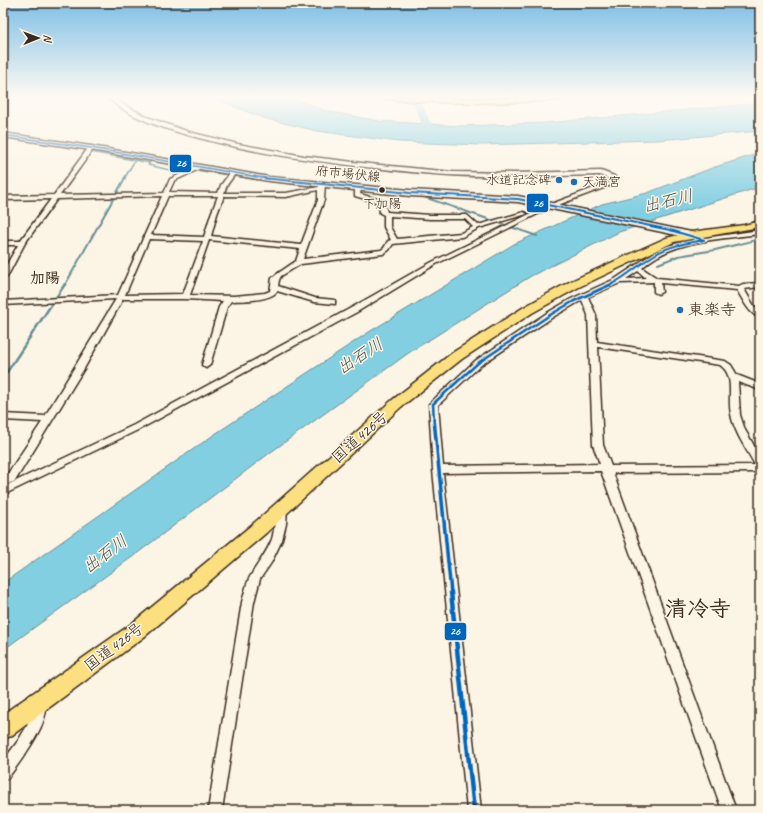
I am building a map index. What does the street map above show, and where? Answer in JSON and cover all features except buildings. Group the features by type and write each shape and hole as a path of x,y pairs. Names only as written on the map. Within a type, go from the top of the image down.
{"highway":[{"name":"国道426号","path":"3,728 137,630 282,508 396,404 457,356 528,310 600,271 670,240 697,238 760,224"}],"main road":[{"name":"府市場伏線","path":"3,135 91,148 232,174 322,186 446,195 504,197 670,230 697,238"}],"street":[{"path":"3,491 148,421 354,310 434,263 554,207 612,184 614,180 612,176 601,173 470,174 417,172 341,164 263,151 212,140 193,134"},
{"path":"3,277 22,243 91,148"},
{"path":"3,482 11,478 120,298 172,180 197,168"},
{"path":"186,296 224,185 232,174"},
{"path":"3,198 165,195 286,195 322,186 322,200 312,222 299,262"},
{"path":"358,188 357,195 382,202 383,213 430,217 467,217 477,227"},
{"path":"3,303 186,296 228,299 269,296 275,288 275,280 279,274 299,262 383,252 387,249 390,242 395,241 462,235 477,227 540,208 554,207"},
{"path":"387,214 387,227 395,241"},
{"path":"474,810 438,470 433,404 478,363 550,315 584,297 618,282 656,254 670,247 697,238 760,232"},
{"path":"147,237 207,238 304,247"},
{"path":"3,243 22,243"},
{"path":"638,268 646,275 656,280"},
{"path":"656,280 658,292"},
{"path":"618,282 656,280 740,288 743,286 760,285"},
{"path":"275,288 314,300 332,302"},
{"path":"740,288 750,308 760,316"},
{"path":"584,297 592,315 598,444 729,810"},
{"path":"206,365 223,307 228,299"},
{"path":"438,470 760,466 736,420 733,401 734,377 727,365 722,363 649,354 593,344"},
{"path":"734,377 760,388"},
{"path":"3,417 48,419"},
{"path":"215,810 248,602 255,578 267,560 277,540 281,524 282,508"},
{"path":"3,773 23,746 34,727 42,699"}],"water":[{"path":"339,134 727,134 658,140 481,145 399,142"},
{"name":"出石川","path":"760,153 760,187 619,232 531,276 410,352 271,452 135,555 3,650 3,583 212,436 369,332 514,244 602,204 647,193 712,168"}],"waterway":[{"path":"12,134 21,136"},
{"path":"38,142 86,149 90,152 135,160"},
{"path":"124,179 135,160"},
{"path":"135,160 150,163 148,165 183,173 187,172"},
{"path":"195,170 255,179"},
{"path":"65,285 125,178"},
{"path":"249,178 262,180"},
{"path":"421,196 537,236"},
{"path":"658,264 678,256 715,250 760,239"},
{"path":"3,378 65,284"}],"transit line":[{"name":"26","path":"3,135 91,148 269,179 410,193 518,199 670,230 704,240 670,247 656,254 618,281 574,301 550,315 478,363 433,404 438,470 474,810"}],"place":[{"name":"水道記念碑","path":"559,180"},
{"name":"天満宮","path":"574,182"},
{"name":"下加陽","path":"382,190"},
{"name":"東楽寺","path":"680,310"}],"district":[{"name":"加陽","path":"45,278"},
{"name":"清冷寺","path":"698,609"}]}
